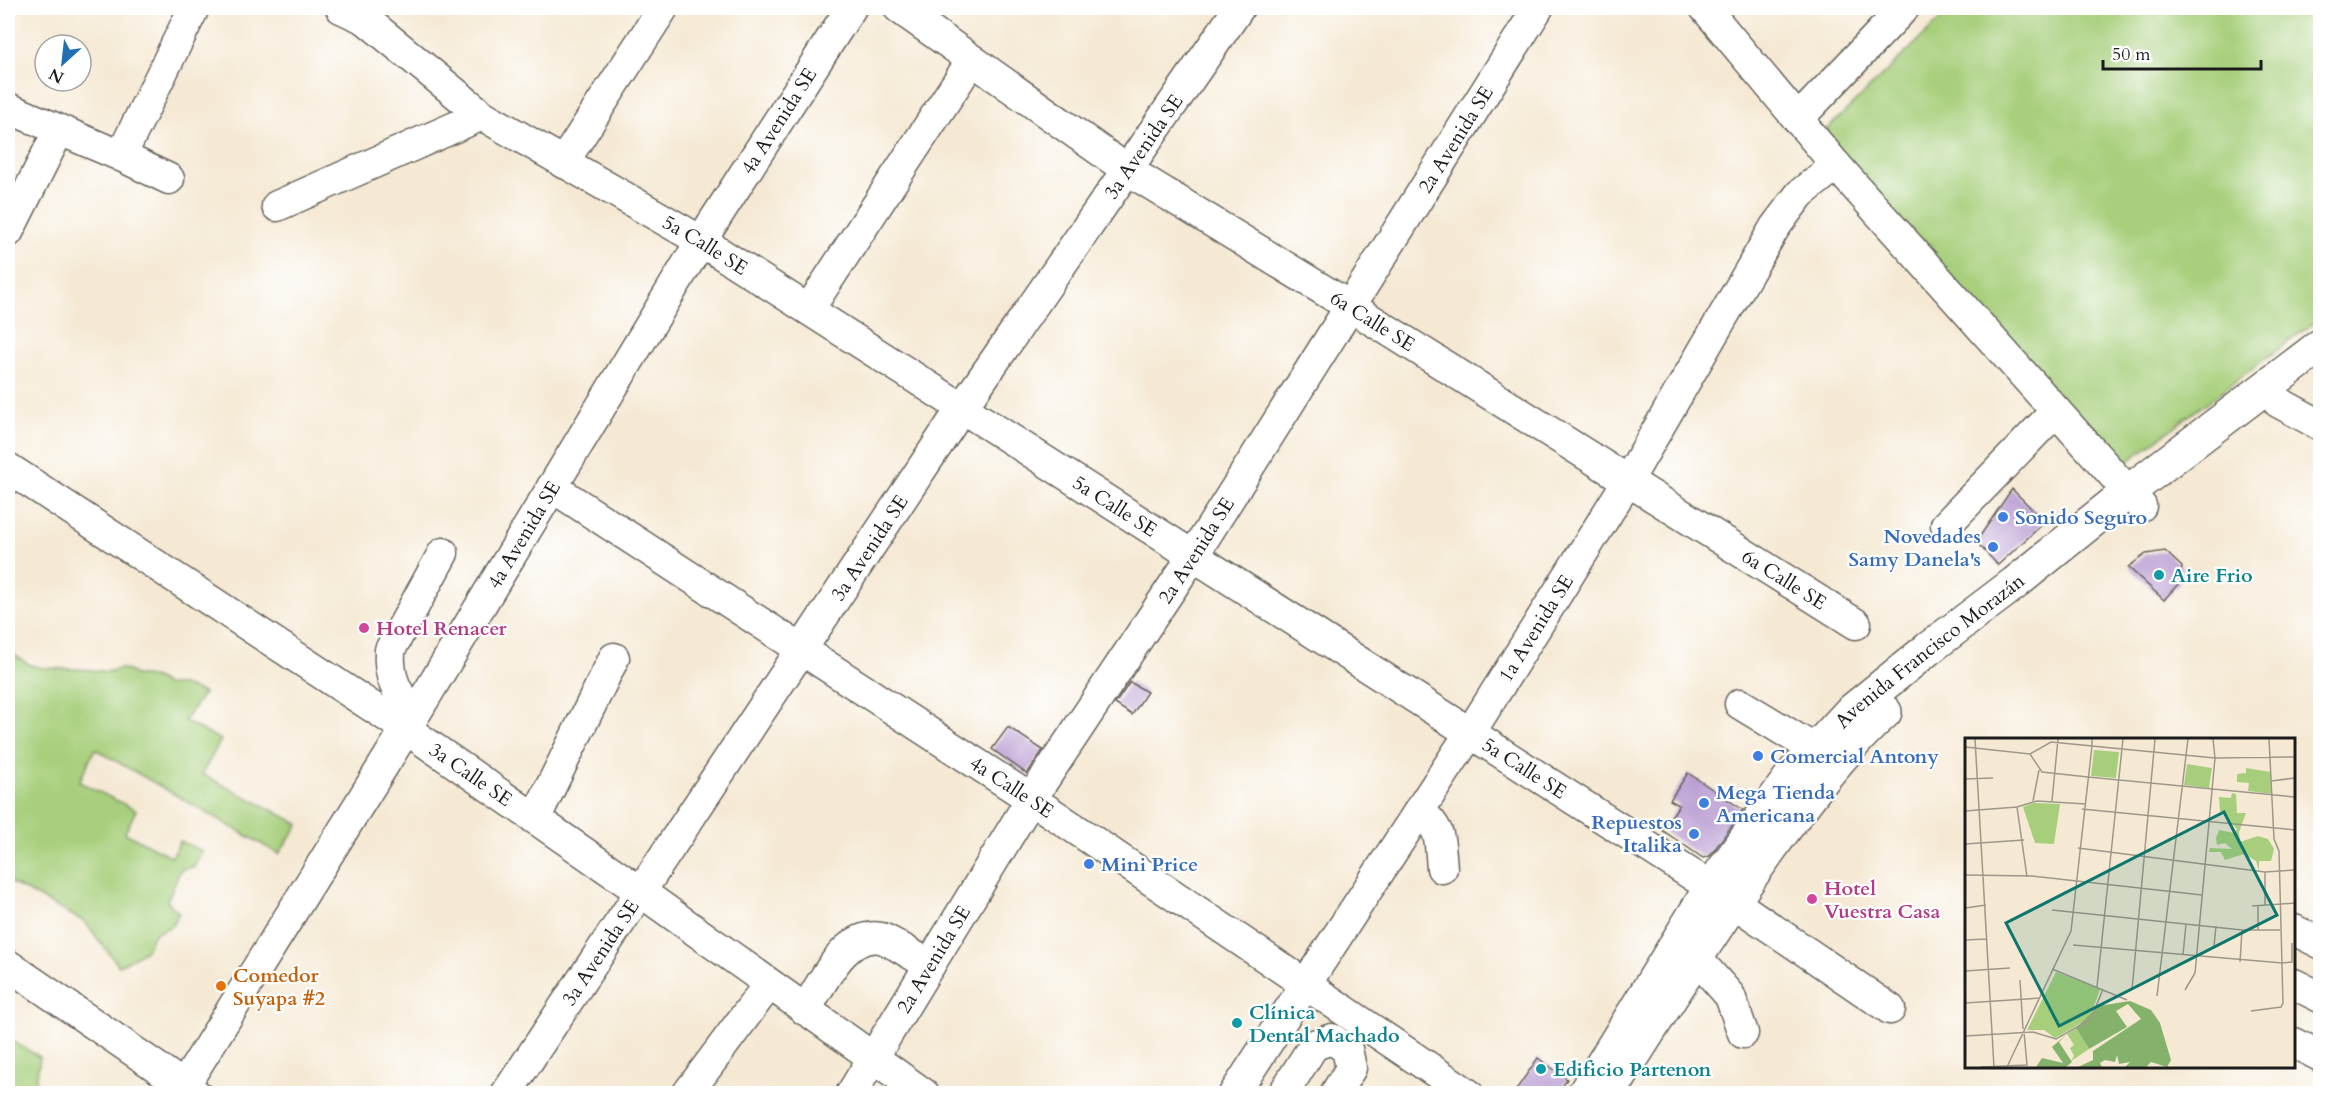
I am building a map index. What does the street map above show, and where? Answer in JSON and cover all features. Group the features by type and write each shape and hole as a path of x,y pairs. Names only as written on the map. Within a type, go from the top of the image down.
{"main road":[{"name":"Avenida Francisco Morazán","path":"1584,1094 1721,894 1792,775 1850,712 1973,626 2134,499 2320,346"},
{"name":"Avenida Francisco Morazán","path":"2134,499 2278,402 2320,370"},
{"name":"Avenida Francisco Morazán","path":"1610,1094 1695,960 1721,894 1858,736 1933,656"}],"street":[{"path":"121,156 194,8"},
{"path":"563,163 663,8"},
{"name":"4a Avenida SE","path":"187,1091 701,241 851,8"},
{"name":"6a Calle SE","path":"899,8 1126,169 1351,307 1856,624"},
{"name":"3a Avenida SE","path":"506,1094 962,408 1239,8"},
{"name":"2a Avenida SE","path":"851,1094 1031,799 1193,556 1538,8"},
{"path":"1705,8 1836,165 2134,499"},
{"path":"1798,119 1904,8"},
{"name":"5a Calle SE","path":"359,11 482,115 701,241 809,309 1721,894 1890,1009"},
{"path":"809,309 972,60"},
{"path":"8,108 169,179"},
{"path":"276,206 482,115"},
{"path":"8,232 59,130"},
{"name":"1a Avenida SE","path":"1234,1094 1470,733 1627,482 1774,227 1800,194 1836,165"},
{"path":"2278,402 2320,425"},
{"path":"1946,525 2056,411"},
{"name":"3a Calle SE","path":"8,468 409,722 535,819 924,1094"},
{"name":"4a Calle SE","path":"552,487 1031,799 1468,1094"},
{"path":"409,722 394,688 389,665 390,650 443,553"},
{"path":"535,819 614,658"},
{"path":"1740,704 1814,749"},
{"path":"1419,810 1438,831 1442,868"},
{"path":"2295,930 2320,943"},
{"path":"805,1010 839,958 848,947 863,939 882,938 930,965"},
{"path":"1695,960 1730,996 1743,1033"},
{"path":"8,966 187,1091"},
{"path":"687,1094 769,984"},
{"path":"2295,984 2320,997"},
{"path":"1283,1094 1314,1045 1332,1039 1347,1048 1351,1068 1335,1094"},
{"path":"2295,1044 2320,1056"}],"green space":[{"path":"1952,8 2320,8 2320,318 2123,465 1820,136"},
{"path":"8,648 23,661 39,667 101,671 125,669 136,675 155,678 165,685 182,685 204,693 184,721 221,740 202,774 299,824 279,854 95,749 79,782 136,810 125,833 172,857 180,841 202,851 194,867 181,869 167,901 179,913 172,926 154,934 146,950 119,966 85,922 8,881"},
{"path":"8,1039 40,1057 34,1093 8,1093"}],"building":[{"path":"2012,489 2045,522 1998,565 1976,542"},
{"name":"Aire Frio","path":"2165,551 2182,567 2179,583 2164,600 2128,567 2146,554"},
{"path":"1130,682 1147,692 1132,715 1115,704"},
{"path":"1008,727 1043,750 1027,774 992,749"},
{"path":"1688,773 1743,810 1710,856 1703,858 1662,830 1679,805 1670,800"},
{"name":"Edificio Partenon","path":"1538,1058 1567,1079 1558,1094 1513,1094"}],"place":[{"name":"Sonido Seguro","path":"2003,517"},
{"name":"Novedades Samy Danela's","path":"1993,547"},
{"name":"Aire Frio","path":"2159,575"},
{"name":"Hotel Renacer","path":"364,628"},
{"name":"Comercial Antony","path":"1758,756"},
{"name":"Mega Tienda Americana","path":"1704,803"},
{"name":"Repuestos Italika","path":"1694,834"},
{"name":"Mini Price","path":"1089,864"},
{"name":"Hotel Vuestra Casa","path":"1812,899"},
{"name":"Comedor Suyapa #2","path":"221,986"},
{"name":"Clínica Dental Machado","path":"1237,1023"},
{"name":"Edificio Partenon","path":"1541,1069"}]}
